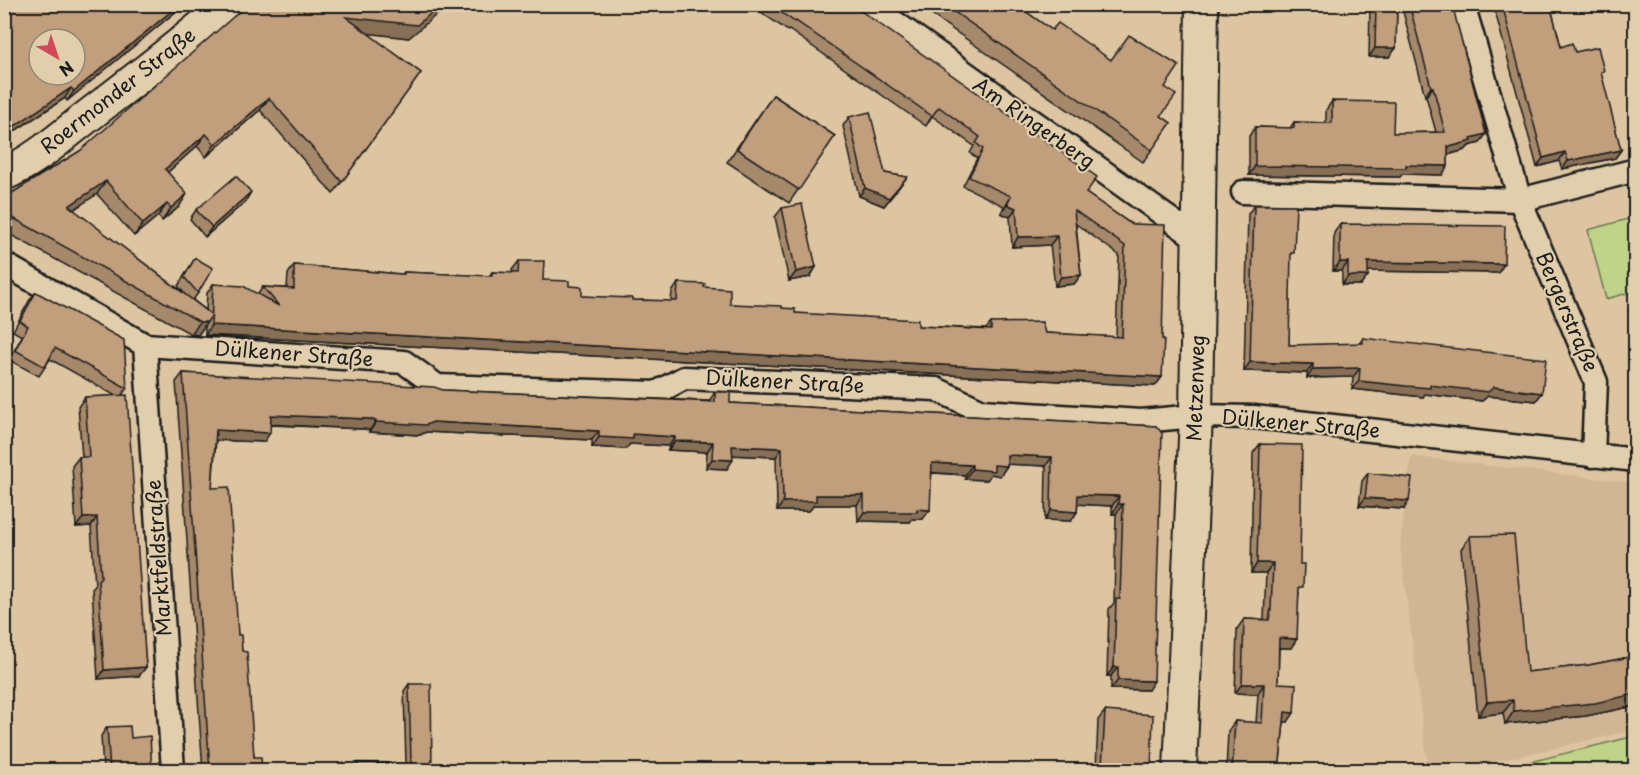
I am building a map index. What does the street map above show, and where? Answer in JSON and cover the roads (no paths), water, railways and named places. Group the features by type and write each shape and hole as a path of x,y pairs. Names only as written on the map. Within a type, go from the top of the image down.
{"main road":[{"name":"Roermonder Straße","path":"4,174 17,168 74,127 229,4"},
{"name":"Metzenweg","path":"1180,771 1196,416 1202,4"}],"street":[{"name":"Am Ringerberg","path":"869,4 1200,240"},
{"name":"Bergerstraße","path":"1463,4 1520,200 1596,382 1593,456"},
{"path":"1242,192 1520,200 1635,170"},
{"name":"Dülkener Straße","path":"4,264 145,345 404,362 437,386 656,393 684,378 936,389 982,411 1142,421 1196,416 1254,417 1593,456"},
{"name":"Marktfeldstraße","path":"145,345 172,771"},
{"path":"1593,456 1635,460"}]}
